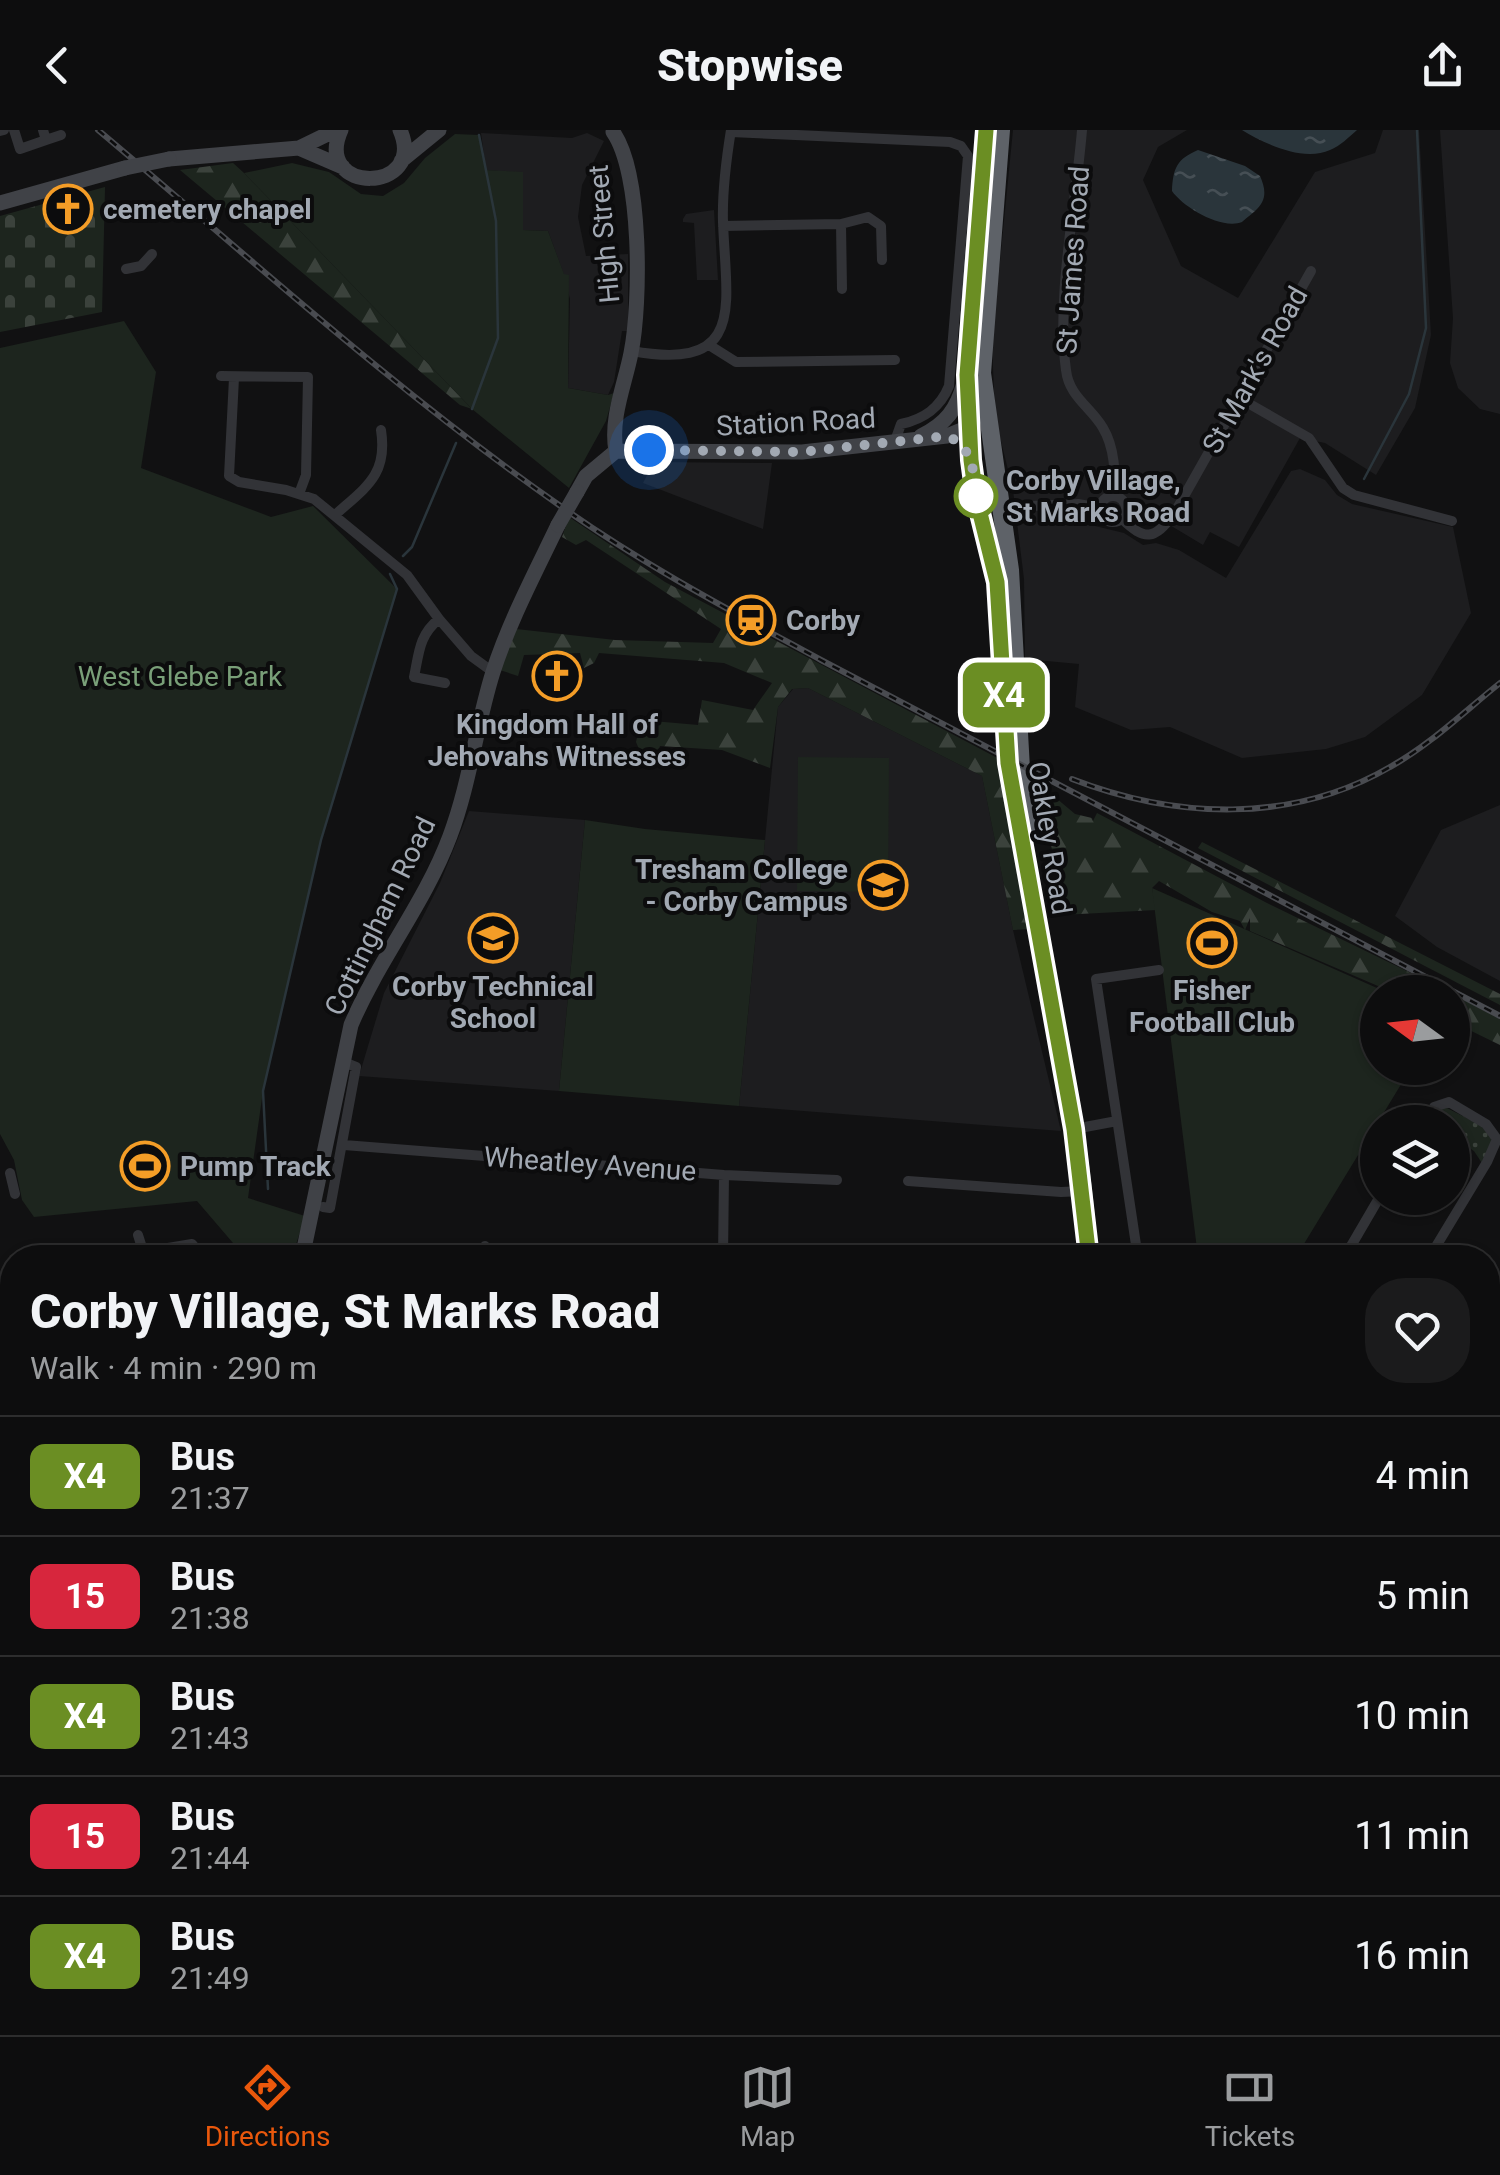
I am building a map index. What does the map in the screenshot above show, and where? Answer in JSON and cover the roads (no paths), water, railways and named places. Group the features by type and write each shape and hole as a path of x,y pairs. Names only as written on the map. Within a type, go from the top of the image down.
{"highway":[{"path":"978,428 975,374 986,130"},
{"path":"975,374 1001,130"},
{"name":"Oakley Road","path":"978,428 971,455 1000,607 1011,782 1083,1190 1087,1245"},
{"name":"Oakley Road","path":"978,428 1000,508 1014,612 1021,769 1086,1127 1099,1245"},
{"path":"976,497 988,506 1000,508"},
{"path":"992,550 992,516 1000,508"}],"street":[{"path":"14,130 20,148 44,135 60,136"},
{"path":"0,202 170,159 299,148 338,130"},
{"path":"338,130 337,154 343,167"},
{"path":"299,148 362,179 374,180 394,170 400,161 404,150 400,130"},
{"path":"400,161 439,130"},
{"name":"St James Road","path":"1082,130 1070,246 1066,375 1081,404 1102,426 1109,440 1115,496"},
{"name":"High Street","path":"609,131 621,147 632,200 638,293 632,351 615,422 616,451"},
{"path":"632,351 683,355 708,346 720,331 726,315 724,174 731,131 950,142 965,150 969,162 949,386 945,396 923,419 902,424 896,442"},
{"path":"724,226 841,224 860,217 873,219 882,230 882,260"},
{"path":"841,224 842,290"},
{"path":"126,269 141,266 152,254"},
{"name":"St Mark's Road","path":"1122,518 1138,534 1150,536 1163,528 1311,271"},
{"path":"708,346 736,362 894,360"},
{"name":"Station Road","path":"917,438 948,419 975,374"},
{"path":"220,376 308,377 306,474 299,494"},
{"path":"234,378 229,476 239,482 314,499 407,575 439,620 471,656 493,672"},
{"path":"1239,398 1309,438 1343,488 1354,495 1452,521"},
{"name":"Station Road","path":"616,451 777,453 947,436 978,428"},
{"path":"335,516 377,472 385,453 382,430"},
{"path":"947,436 957,440 971,455"},
{"name":"Cottingham Road","path":"305,1245 341,1062 363,997 426,890 450,835 493,672 558,525 586,476 616,451"},
{"path":"1000,508 1078,504 1100,508 1108,521 1122,518 1126,507 1115,496 1104,500 1100,508"},
{"path":"414,677 420,642 426,629 439,620"},
{"path":"398,674 445,683"},
{"path":"1083,980 1159,970"},
{"path":"1096,979 1136,1245"},
{"path":"323,1206 330,1208 356,1067 341,1062"},
{"path":"1470,1114 1486,1124 1497,1139 1470,1190"},
{"path":"1086,1127 1117,1121"},
{"name":"Wheatley Avenue","path":"344,1145 724,1175 837,1180"},
{"path":"724,1175 724,1245"},
{"path":"908,1182 1061,1192 1083,1190"},
{"path":"0,1187 13,1184"},
{"path":"1352,1245 1370,1215"},
{"path":"1437,1245 1455,1215"},
{"path":"138,1234 141,1245"}],"water":[{"path":"1242,130 1357,130 1334,148 1308,154 1273,146"},
{"path":"1198,150 1245,166 1260,176 1263,199 1242,222 1224,223 1203,216 1172,191 1178,165"}],"waterway":[{"path":"1364,479 1409,394 1426,328 1417,130"},
{"path":"472,409 498,338 496,221 479,135"},
{"path":"403,556 412,547 456,443"},
{"path":"268,1189 263,1091 321,840 397,589 390,574"}],"railway":[{"path":"98,130 440,417 622,547 821,660 1500,1016"},
{"path":"1072,779 1151,802 1192,808 1233,809 1313,799 1352,786 1405,758 1500,683"}],"place":[{"name":"cemetery chapel","path":"68,209"},
{"name":"Corby Village, St Marks Road","path":"976,496"},
{"name":"Corby","path":"751,620"},
{"name":"Kingdom Hall of Jehovahs Witnesses","path":"557,676"},
{"name":"Tresham College - Corby Campus","path":"883,885"},
{"name":"Corby Technical School","path":"493,938"},
{"name":"Fisher Football Club","path":"1212,943"},
{"name":"Pump Track","path":"145,1166"}],"park label":[{"name":"West Glebe Park","path":"180,676"}]}
